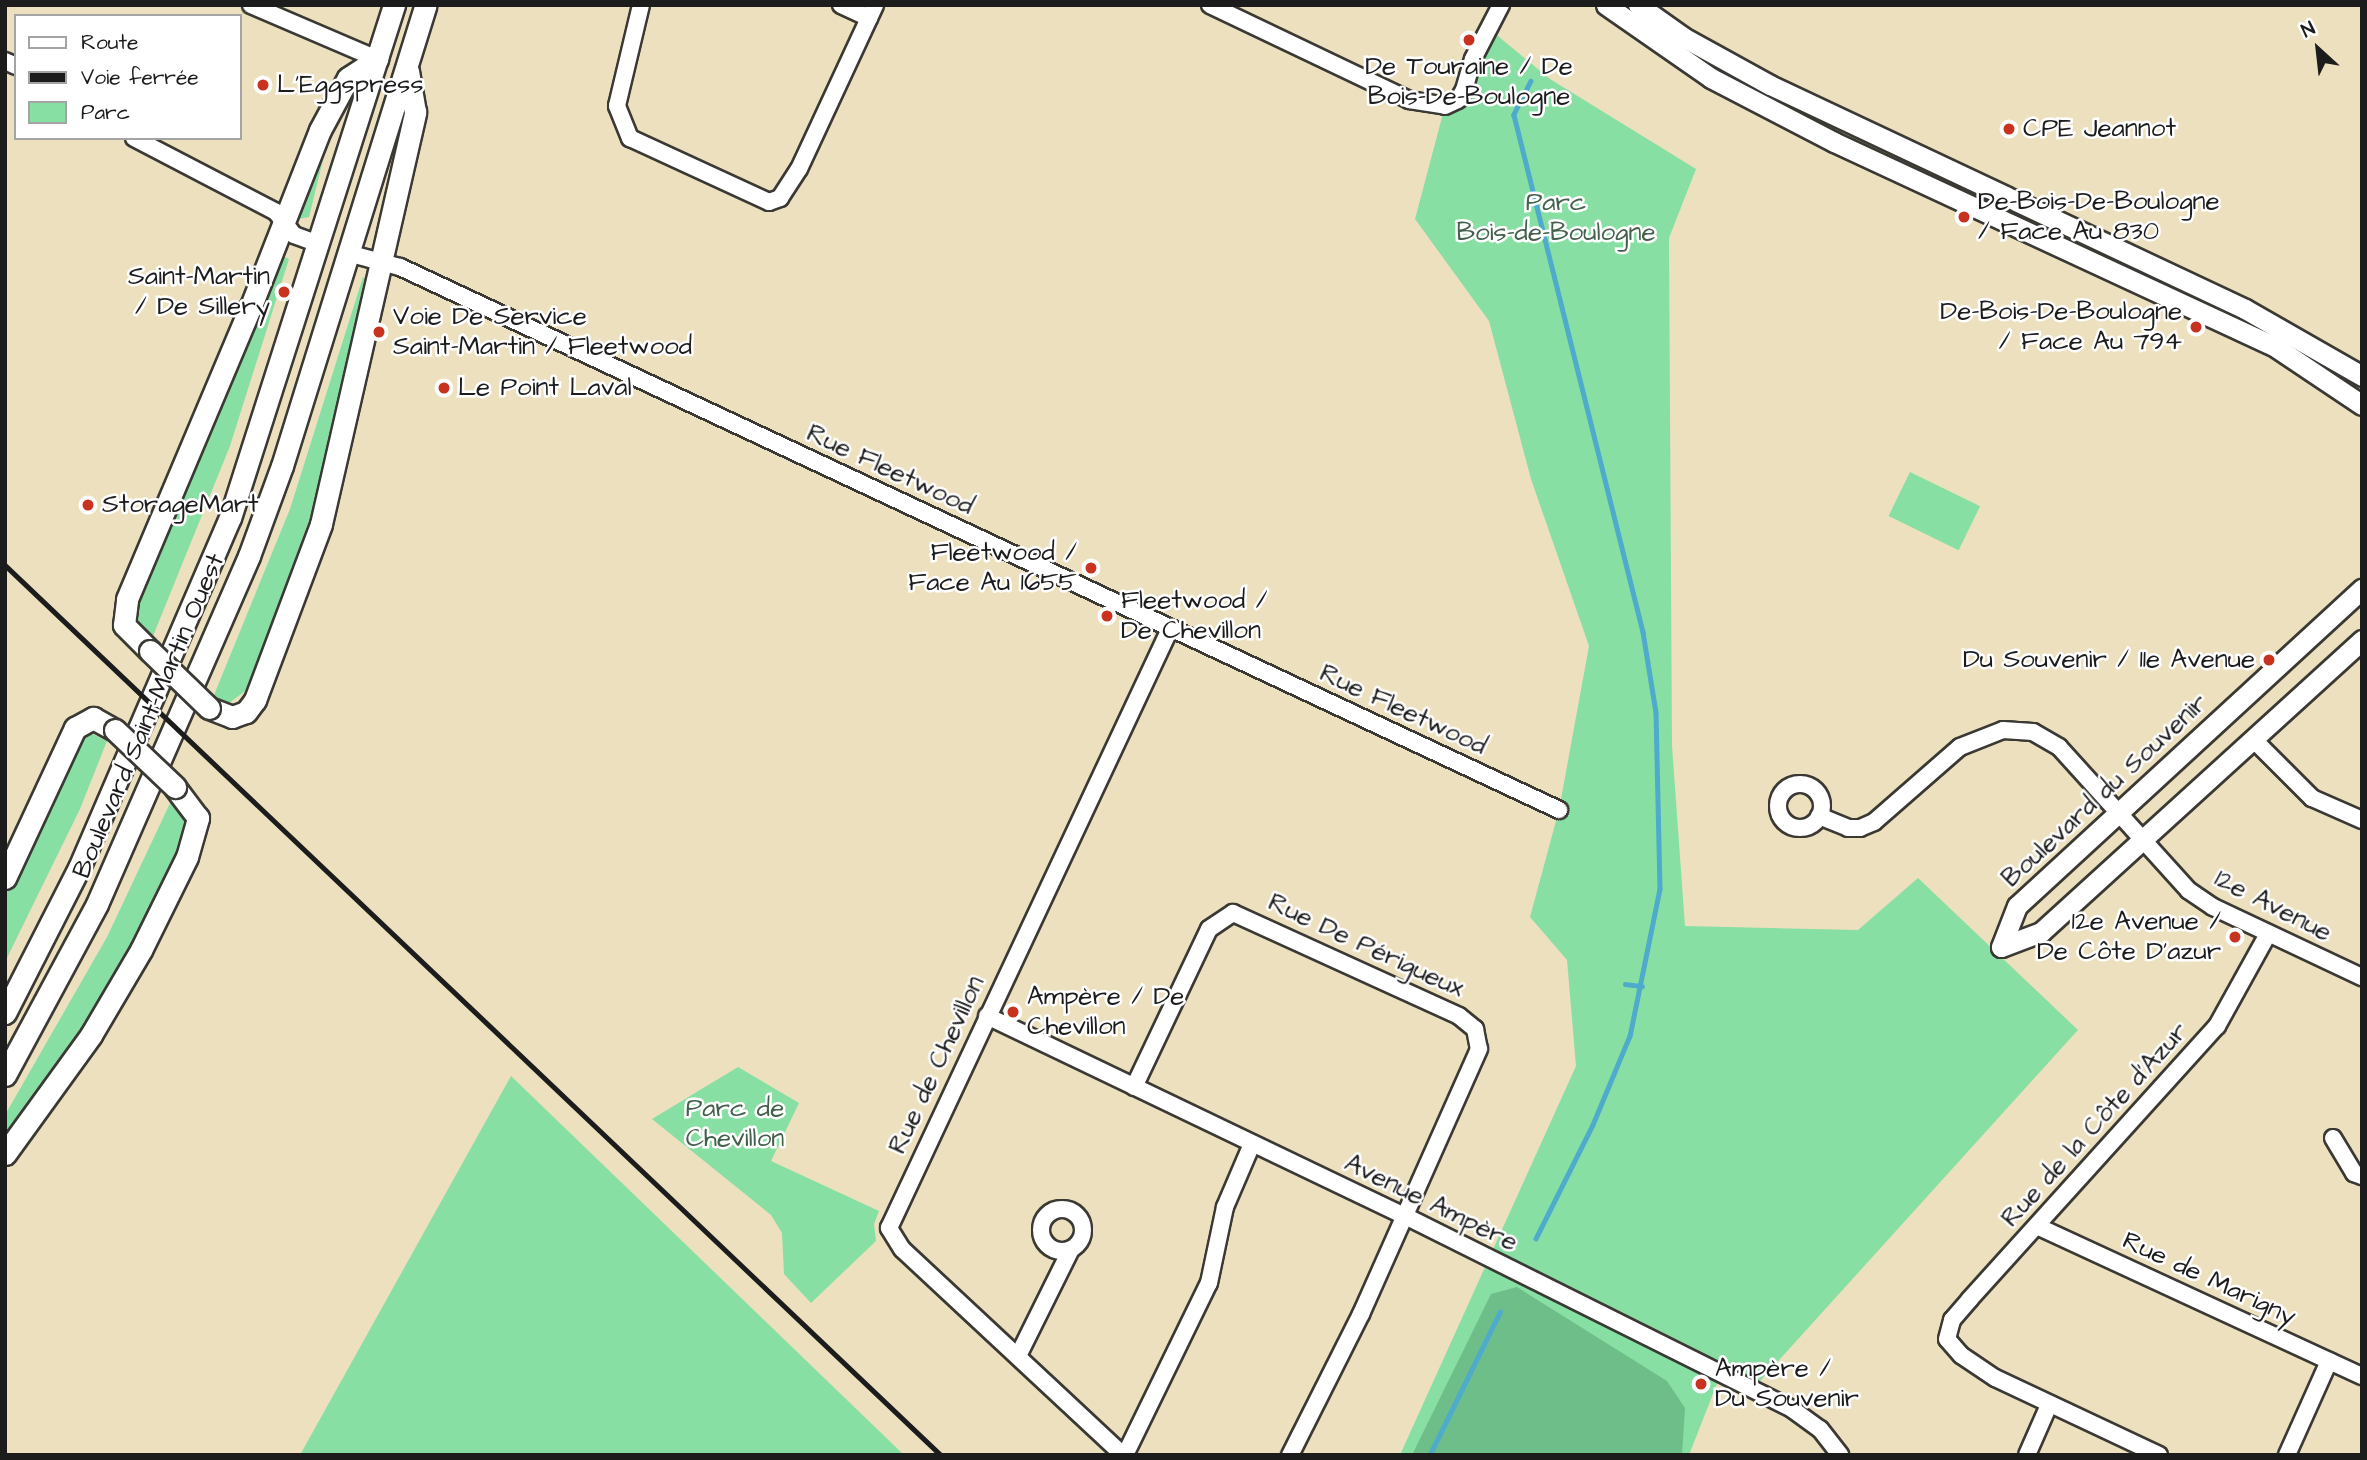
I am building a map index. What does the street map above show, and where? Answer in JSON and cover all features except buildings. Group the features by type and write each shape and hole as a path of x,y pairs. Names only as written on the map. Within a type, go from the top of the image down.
{"main road":[{"name":"Boulevard Saint-Martin Ouest","path":"5,1013 79,868 214,561 319,244 394,5"},
{"name":"Boulevard Saint-Martin Ouest","path":"5,1074 97,904 233,596 282,466 426,5"},
{"path":"377,59 348,78 333,104 123,611 126,628 209,708 227,717 249,709 293,607 335,476 415,112 407,67"},
{"path":"5,878 75,728 93,718 115,730 194,808 198,822 183,866 91,1035 6,1152"}],"street":[{"path":"251,5 377,59"},
{"path":"641,5 617,106 630,138 769,202 780,198 799,169 872,12 841,5"},
{"path":"1210,5 1409,100 1445,106 1458,100 1464,90 1473,58 1501,5"},
{"path":"1606,5 1664,48 1748,97 1834,142 2277,348 2362,405"},
{"path":"1638,5 1683,37 1770,85 2245,309 2362,376"},
{"path":"138,140 276,212 294,235 319,244"},
{"name":"Rue Fleetwood","path":"348,253 384,262 1559,810"},
{"name":"Boulevard du Souvenir","path":"2362,589 2017,906 2001,947 2041,932 2140,840 2255,741 2362,640"},
{"name":"Rue de Chevillon","path":"1124,1455 902,1249 889,1228 1170,629"},
{"name":"12e Avenue","path":"1819,816 1847,828 1874,822 1960,747 2003,730 2033,732 2059,747 2140,840 2188,890 2268,934 2362,976"},
{"path":"2255,741 2312,798 2362,820"},
{"name":"Rue De Périgueux","path":"1134,1087 1209,929 1233,913 1460,1016 1475,1029 1479,1049 1403,1215"},
{"name":"Rue de la Côte d'Azur","path":"2049,1405 1994,1378 1961,1355 1947,1339 1952,1320 2217,1026 2268,934"},
{"name":"Avenue Ampère","path":"987,1016 1403,1215 1792,1409 1820,1429 1840,1455"},
{"path":"2333,1138 2354,1173 2362,1176"},
{"path":"1124,1455 1209,1283 1225,1207 1252,1144"},
{"path":"1290,1455 1361,1314 1403,1215"},
{"name":"Rue de Marigny","path":"2036,1226 2362,1376"},
{"path":"1018,1356 1071,1249"},
{"path":"2287,1455 2329,1361"},
{"path":"2027,1455 2049,1405 2159,1455"}],"green space":[{"name":"Parc Bois-de-Boulogne","path":"1487,27 1550,79 1696,169 1669,238 1672,746 1685,926 1858,930 1918,878 2078,1030 1752,1390 1720,1376 1689,1455 1400,1455 1576,1066 1567,960 1530,917 1559,810 1589,646 1531,479 1489,321 1415,219 1445,106 1458,100"},
{"path":"324,156 309,217 299,219 299,205"},
{"path":"280,255 289,259 230,446 151,641 134,622 138,605"},
{"path":"363,277 367,279 312,512 248,689 229,703 221,702 214,695 290,509"},
{"path":"1910,472 1980,506 1959,550 1889,516"},
{"path":"89,732 107,741 80,809 5,962 5,891 76,739"},
{"path":"172,799 186,813 186,835 143,927 74,1047 5,1141 5,1115 107,937"},
{"name":"Parc de Chevillon","path":"738,1067 799,1103 771,1161 879,1211 874,1224 876,1241 811,1303 784,1274 782,1233 771,1215 652,1119"},
{"path":"511,1076 904,1455 300,1455"},
{"path":"1517,1287 1667,1381 1685,1408 1682,1455 1412,1455 1491,1294"}],"waterway":[{"path":"1531,81 1514,115 1643,632 1656,712 1660,889 1630,1036 1593,1125 1536,1239"},
{"path":"1625,984 1642,986"},
{"path":"1431,1452 1500,1312"}],"railway":[{"path":"5,565 941,1455"}],"place":[{"name":"De Touraine / De Bois-De-Boulogne","path":"1469,40"},
{"name":"L'Eggspress","path":"263,85"},
{"name":"CPE Jeannot","path":"2009,129"},
{"name":"De-Bois-De-Boulogne / Face Au 830","path":"1964,217"},
{"name":"Saint-Martin / De Sillery","path":"284,292"},
{"name":"De-Bois-De-Boulogne / Face Au 794","path":"2196,327"},
{"name":"Voie De Service Saint-Martin / Fleetwood","path":"379,332"},
{"name":"Le Point Laval","path":"444,388"},
{"name":"StorageMart","path":"88,505"},
{"name":"Fleetwood / Face Au 1655","path":"1091,568"},
{"name":"Fleetwood / De Chevillon","path":"1107,616"},
{"name":"Du Souvenir / 11e Avenue","path":"2269,660"},
{"name":"12e Avenue / De Côte D'azur","path":"2235,937"},
{"name":"Ampère / De Chevillon","path":"1013,1012"},
{"name":"Ampère / Du Souvenir","path":"1701,1384"}]}
